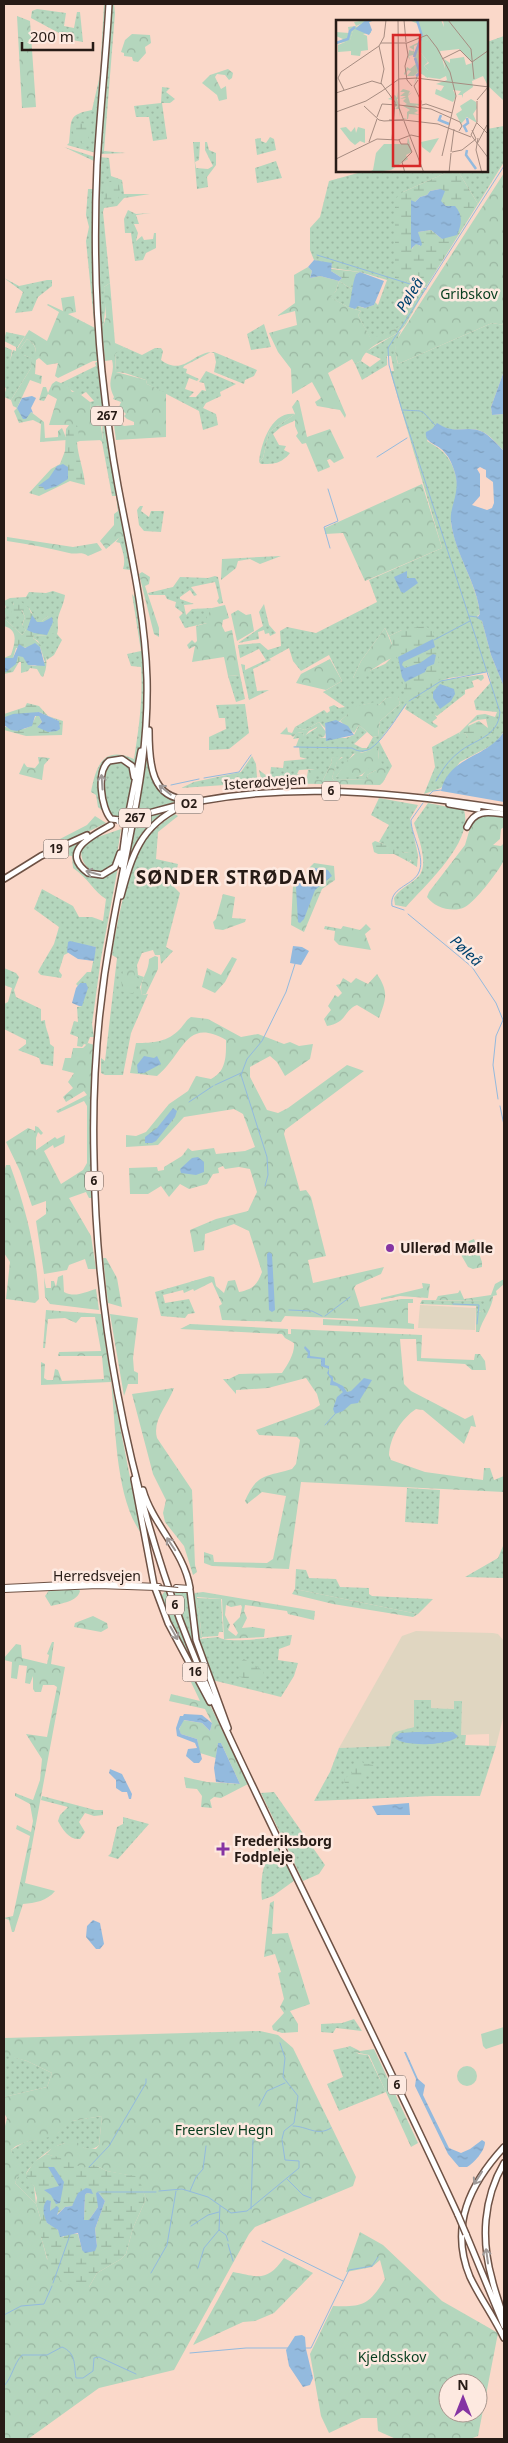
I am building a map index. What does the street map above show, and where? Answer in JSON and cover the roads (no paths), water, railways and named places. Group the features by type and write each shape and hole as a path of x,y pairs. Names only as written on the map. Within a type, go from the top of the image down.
{"highway":[{"name":"267","path":"109,4 98,154 96,269 102,377 116,480 140,602 146,673 147,716 139,797 111,932"},
{"path":"146,673 149,683 151,763 157,782 166,792 180,798 229,795"},
{"path":"134,786 147,716"},
{"name":"6","path":"119,821 112,820 106,813 100,778 104,766 116,759 127,761 133,770 134,786 111,921 96,1061 94,1164 103,1291 125,1428 131,1454 156,1548 178,1615 214,1705 458,2215 504,2326"},
{"name":"Isterødvejen","path":"4,879 41,856 119,821 229,795 266,791 328,791 424,799 504,812"},
{"name":"O2","path":"114,918 135,851 149,830 160,820 181,807 229,795"},
{"path":"467,827 472,817 480,813 504,812"},
{"path":"111,825 87,838 79,848 80,864 91,874 104,875 115,867 126,828"},
{"path":"125,1428 148,1505 159,1526 180,1557 192,1591"},
{"path":"131,1454 130,1462 157,1587"},
{"name":"16","path":"157,1587 168,1623 236,1753"},
{"name":"16","path":"192,1591 196,1640 236,1753"},
{"path":"504,2147 474,2185 467,2203 462,2234 464,2255 470,2277 504,2338"},
{"path":"504,2163 489,2199 485,2240 491,2278 504,2320"}],"main road":[{"name":"Herredsvejen","path":"4,1589 98,1586 177,1588 192,1591"}],"water":[{"path":"440,189 445,191 441,201 446,206 455,206 459,213 461,223 457,235 442,239 431,230 418,232 422,244 421,246 416,244 411,249 411,200 415,202 430,191"},
{"path":"314,260 332,263 331,271 342,278 339,281 320,276 310,278 312,271 308,267"},
{"path":"360,272 384,281 374,305 365,308 358,306 355,309 349,307 356,274"},
{"path":"504,371 504,414 492,415 491,407"},
{"path":"32,396 36,398 31,408 33,413 31,412 26,419 23,419 17,408 22,398"},
{"path":"437,423 450,429 477,430 483,432 504,451 504,687 491,655 482,621 477,618 480,614 475,591 453,534 451,516 457,485 454,470 442,450 427,439 426,432","holes":["480,467 486,470 486,477 493,482 494,503 492,508 487,510 472,505 480,496 480,474 477,469"]},
{"path":"63,464 68,467 68,479 57,486 45,490 43,487 38,486 49,478 57,466"},
{"path":"407,571 407,578 415,578 418,583 404,593 401,592 394,577"},
{"path":"32,615 37,622 43,622 52,617 53,622 47,635 27,630"},
{"path":"433,639 435,647 403,662 402,665 405,668 420,663 433,654 436,655 434,664 427,667 425,672 405,682 402,677 398,657"},
{"path":"35,643 40,647 45,666 28,665 23,657 18,656 16,664 6,672 4,671 4,658 13,658 19,644 25,648"},
{"path":"440,684 454,689 455,694 451,701 440,709 433,698 433,692"},
{"path":"39,712 59,721 60,729 48,732 37,727 42,722 39,716 35,716 32,726 17,731 11,730 4,725 5,717 13,714"},
{"path":"336,720 348,726 354,735 326,741 325,723"},
{"path":"504,731 504,802 441,791 445,779 460,763 498,740"},
{"path":"315,868 328,870 332,876 315,890 304,919 300,923 298,922 296,887 298,883 310,879"},
{"path":"68,942 96,947 94,961 78,959 67,952"},
{"path":"293,946 302,947 309,951 301,965 290,963"},
{"path":"80,983 86,983 88,988 82,1006 72,1003 76,988"},
{"path":"144,1056 154,1058 157,1056 161,1064 144,1073 138,1073 137,1065"},
{"path":"173,1108 177,1111 175,1117 156,1141 145,1143 145,1137 157,1128"},
{"path":"198,1157 204,1162 204,1172 196,1175 181,1173 180,1169 192,1158"},
{"path":"269,1252 272,1254 275,1310 272,1312 269,1310 267,1254"},
{"path":"305,1346 310,1351 310,1356 325,1358 325,1365 329,1366 329,1369 321,1366 321,1359 307,1358 308,1353 304,1348"},
{"path":"329,1369 329,1374 333,1377 333,1381 343,1386 347,1392 351,1391 364,1378 372,1380 358,1403 351,1404 343,1411 335,1414 333,1409 337,1397 343,1392 337,1386 330,1385 331,1379 327,1373"},
{"path":"184,1714 202,1715 212,1723 210,1731 202,1723 184,1720 179,1729 181,1734 197,1739 202,1759 199,1763 194,1763 186,1756 188,1749 197,1748 195,1743 177,1736 176,1728 180,1716"},
{"path":"453,1732 458,1736 446,1742 427,1744 407,1743 395,1738 400,1733"},
{"path":"218,1743 221,1743 240,1784 216,1782 214,1768"},
{"path":"110,1769 122,1774 132,1794 131,1799 129,1799 127,1792 122,1792 116,1788 116,1780 109,1773"},
{"path":"409,1803 410,1815 377,1815 372,1806"},
{"path":"93,1920 100,1923 104,1944 100,1949 96,1949 86,1937 87,1926"},
{"path":"404,2052 406,2052 418,2079 425,2085 423,2095 449,2148 461,2153 482,2140 485,2142 479,2156 467,2167 459,2167 448,2154 415,2086 416,2079"},
{"path":"48,2167 54,2167 64,2182 60,2203 56,2204 51,2195 44,2190 59,2186"},
{"path":"86,2188 91,2189 93,2194 87,2193 85,2195 84,2220 89,2220 98,2207 96,2193 98,2192 105,2201 95,2229 97,2246 95,2251 85,2253 82,2250 78,2233 60,2237 58,2230 47,2223 44,2209 47,2200 51,2201 50,2211 57,2206 59,2208 57,2215 65,2207 72,2206 78,2193"},
{"path":"302,2335 305,2337 313,2378 310,2385 303,2387 289,2366 286,2350 295,2336"}],"waterway":[{"path":"436,781 454,756 490,733 498,721 500,712 402,410 389,365 388,348 504,166"},
{"path":"317,255 426,289"},
{"name":"Pøleå","path":"403,410 422,412 435,425"},
{"path":"377,457 407,438"},
{"path":"328,489 338,521 324,527 330,548"},
{"name":"Pøleå","path":"469,616 477,617"},
{"path":"434,640 470,621"},
{"path":"409,701 441,681 486,672"},
{"path":"294,747 367,750 372,748 383,737 406,704"},
{"path":"204,778 239,772 251,755"},
{"path":"171,785 199,779"},
{"name":"Pøleå","path":"428,796 433,791 441,790"},
{"name":"Pøleå","path":"404,910 392,906 392,900 397,891 415,878 420,868 420,854 411,820 423,803"},
{"name":"Pøleå","path":"408,914 472,967 496,1003 503,1020 496,1036 493,1065 498,1099"},
{"path":"265,1186 268,1175 267,1157 241,1075 247,1059 262,1041 286,992 295,964"},
{"path":"215,1085 241,1073"},
{"path":"189,1102 213,1086"},
{"name":"Pøleå","path":"500,1106 504,1125"},
{"path":"325,1316 350,1297"},
{"path":"453,1304 479,1305 477,1324"},
{"path":"289,1310 312,1311 322,1316"},
{"path":"325,1425 335,1414"},
{"path":"280,2043 285,2058 283,2077 298,2096 294,2123 284,2131 282,2139"},
{"path":"89,2167 109,2146 146,2083 146,2079"},
{"path":"259,2106 267,2091 285,2083"},
{"path":"293,2126 317,2131 331,2128"},
{"path":"251,2209 253,2140"},
{"path":"159,2191 182,2189 208,2197 231,2213 247,2211 299,2168 299,2161 285,2160 282,2140"},
{"path":"190,2191 196,2177 203,2169 206,2146"},
{"path":"287,2179 303,2195 311,2198"},
{"path":"151,2273 167,2245 176,2191"},
{"path":"98,2192 156,2192"},
{"path":"220,2206 219,2230 226,2235 228,2241"},
{"path":"191,2226 208,2215 219,2212"},
{"path":"198,2268 204,2248 219,2230"},
{"path":"53,2283 70,2235"},
{"path":"262,2241 343,2281"},
{"path":"228,2244 233,2261"},
{"path":"305,2348 311,2348 349,2270 372,2266 378,2257"},
{"path":"4,2315 21,2306 44,2304 52,2286"},
{"path":"4,2386 22,2355 47,2355 62,2347 67,2349 72,2356 76,2378 83,2378 93,2371 94,2358 99,2357 136,2374"},
{"path":"190,2353 246,2348 289,2348"}],"place":[{"name":"Ullerød Mølle","path":"390,1248"},
{"name":"Frederiksborg Fodpleje","path":"223,1849"}],"district":[{"name":"SØNDER STRØDAM","path":"231,877"}],"park label":[{"name":"Gribskov","path":"469,294"},
{"name":"Freerslev Hegn","path":"224,2130"},
{"name":"Kjeldsskov","path":"392,2357"}]}
